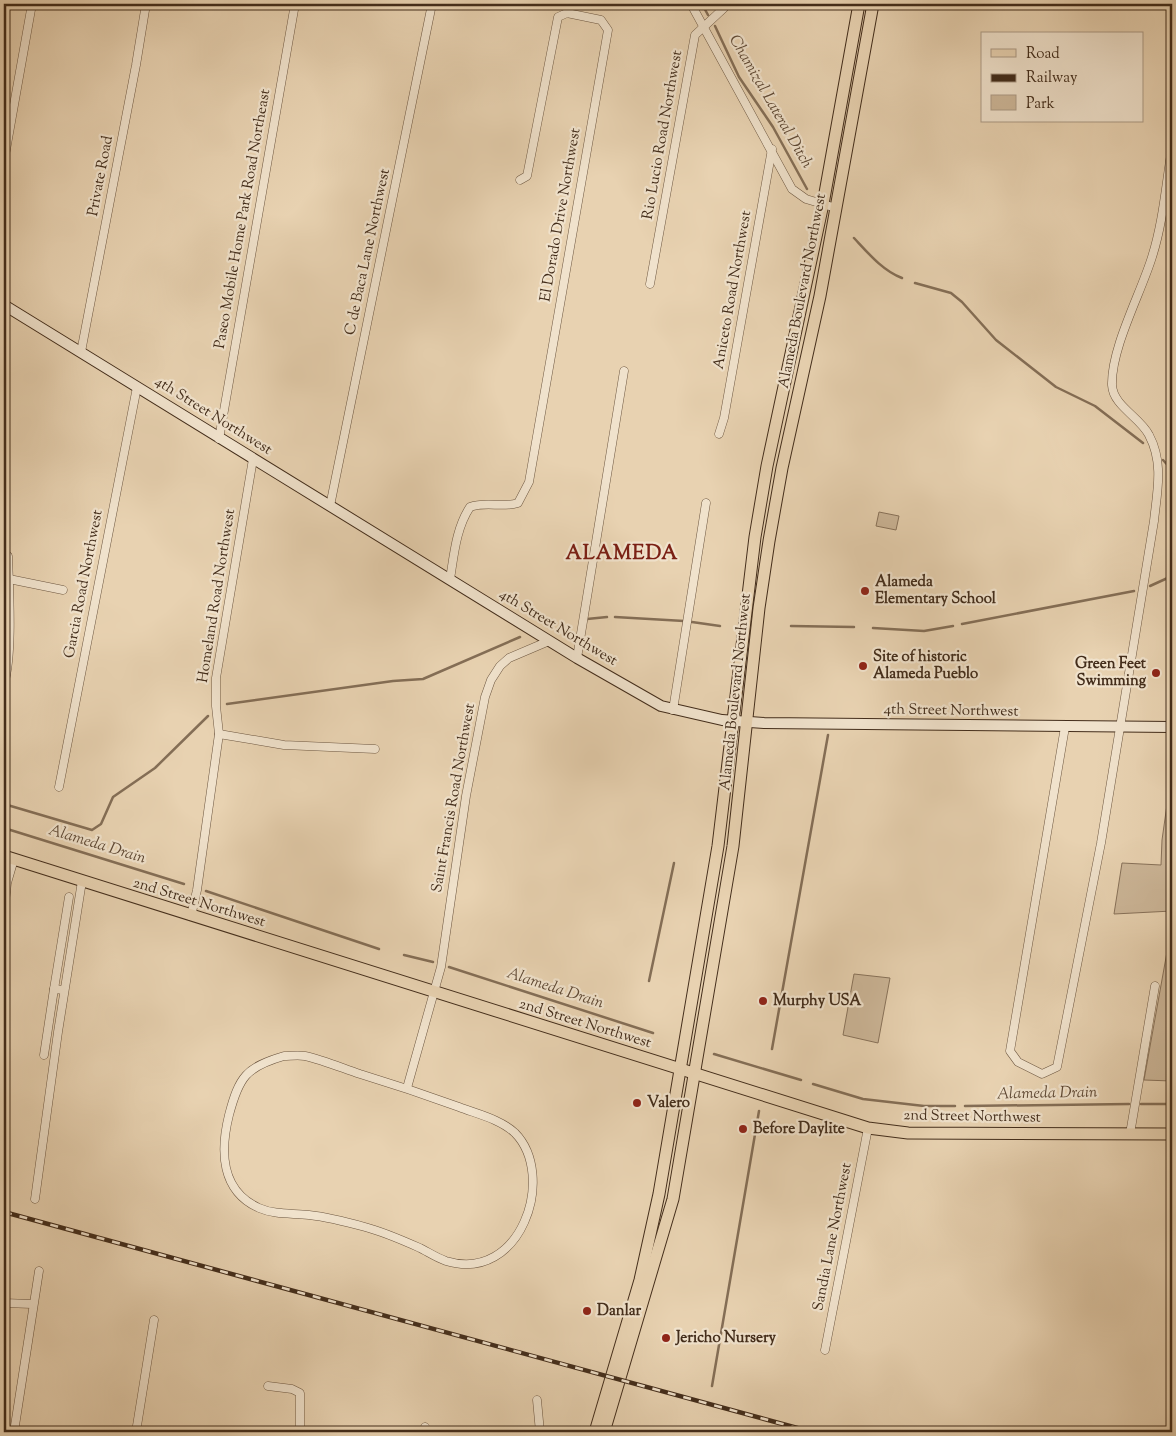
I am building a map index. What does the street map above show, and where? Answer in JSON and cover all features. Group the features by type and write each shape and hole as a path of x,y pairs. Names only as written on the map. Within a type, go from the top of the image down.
{"main road":[{"name":"Alameda Boulevard Northwest","path":"616,1379 659,1194 718,846 755,536 767,466 823,204 859,4"},
{"name":"Alameda Boulevard Northwest","path":"616,1379 673,1199 733,846 759,608 782,468 820,296 874,4"},
{"name":"4th Street Northwest","path":"4,305 219,439 649,701 674,710 748,722 1172,727"},
{"name":"2nd Street Northwest","path":"9,858 868,1128 908,1133 1172,1134"},
{"path":"595,1432 616,1379"},
{"path":"604,1432 616,1379"}],"street":[{"path":"4,160 32,4"},
{"name":"Private Road","path":"81,352 146,4"},
{"name":"Paseo Mobile Home Park Road Northeast","path":"219,439 295,4"},
{"name":"C de Baca Lane Northwest","path":"330,506 432,4"},
{"path":"691,4 792,189 806,199 836,208"},
{"name":"Rio Lucio Road Northwest","path":"650,284 695,35 726,4"},
{"name":"El Dorado Drive Northwest","path":"450,579 457,538 464,515 470,507 486,503 507,506 518,503 529,482 608,30 601,20 567,13 558,17 527,176 520,180"},
{"path":"1065,727 1010,1051 1018,1062 1042,1074 1057,1067 1101,843 1118,727 1123,715 1160,472 1149,435 1138,419 1114,396 1112,381 1120,346 1153,256 1172,148"},
{"name":"Aniceto Road Northwest","path":"719,434 724,418 772,150"},
{"path":"578,658 624,371"},
{"name":"Garcia Road Northwest","path":"59,787 136,387"},
{"name":"Homeland Road Northwest","path":"191,916 198,890 219,734 216,678 253,459"},
{"path":"674,710 706,503"},
{"path":"4,554 8,556 9,579 7,664 4,684"},
{"path":"9,579 63,590"},
{"name":"Saint Francis Road Northwest","path":"407,1088 441,967 466,796 485,697 491,680 500,666 509,658 549,641"},
{"path":"219,734 284,745 375,749"},
{"path":"4,912 5,884 9,858"},
{"path":"35,1199 64,990 82,881"},
{"path":"44,1055 69,897"},
{"path":"1130,1134 1155,986"},
{"path":"54,989 64,990"},
{"path":"284,1056 303,1056 407,1088 501,1122 515,1134 525,1148 531,1166 532,1188 526,1219 517,1237 506,1250 494,1259 466,1264 446,1261 393,1236 333,1218 279,1213 260,1208 235,1191 228,1175 225,1156 227,1124 236,1088 246,1073 262,1062 284,1056"},
{"name":"Sandia Lane Northwest","path":"826,1350 868,1128"},
{"path":"14,1432 32,1304 39,1271"},
{"path":"4,1303 32,1304"},
{"path":"136,1432 154,1320"},
{"path":"268,1386 292,1389 300,1393 300,1432"},
{"path":"538,1400 540,1432"}],"green space":[{"path":"879,512 899,516 896,530 876,526"},
{"path":"1172,769 1172,911 1114,914 1122,863 1161,865 1162,840"},
{"path":"1172,924 1172,1081 1144,1080"},
{"path":"854,974 890,978 878,1043 843,1035"}],"waterway":[{"name":"Chamizal Lateral Ditch","path":"702,4 708,15"},
{"name":"Chamizal Lateral Ditch","path":"715,26 739,77 773,127 807,189"},
{"name":"Chamizal Lateral Ditch","path":"854,238 882,266 902,278"},
{"name":"Chamizal Lateral Ditch","path":"915,283 951,293 962,302 996,340 1056,387 1095,406 1143,443"},
{"name":"Chamizal Lateral Ditch","path":"1163,460 1172,470"},
{"path":"1150,586 1172,576"},
{"path":"962,624 1134,591"},
{"path":"587,619 607,617"},
{"path":"615,617 684,621"},
{"path":"692,622 720,626"},
{"path":"791,626 854,627"},
{"path":"873,628 924,631 953,626"},
{"path":"227,704 393,681 423,679 520,637"},
{"path":"4,804 92,830 101,824 113,797 155,768 208,716"},
{"path":"772,1049 828,735"},
{"name":"Alameda Drain","path":"4,828 184,884"},
{"path":"649,981 674,863"},
{"name":"Alameda Drain","path":"206,891 379,949"},
{"path":"404,955 433,962"},
{"name":"Alameda Drain","path":"449,967 653,1033"},
{"name":"Alameda Drain","path":"714,1054 801,1080"},
{"name":"Alameda Drain","path":"813,1084 863,1099 924,1106 955,1106"},
{"name":"Alameda Drain","path":"965,1106 1129,1104"},
{"name":"Alameda Drain","path":"1141,1104 1172,1104"},
{"path":"712,1386 759,1111"}],"railway":[{"path":"4,1212 812,1432"}],"place":[{"name":"Alameda Elementary School","path":"865,591"},
{"name":"Site of historic Alameda Pueblo","path":"863,666"},
{"name":"Green Feet Swimming","path":"1156,673"},
{"name":"Murphy USA","path":"763,1001"},
{"name":"Valero","path":"637,1103"},
{"name":"Before Daylite","path":"743,1129"},
{"name":"Danlar","path":"587,1311"},
{"name":"Jericho Nursery","path":"666,1338"}],"district":[{"name":"ALAMEDA","path":"622,554"}]}
